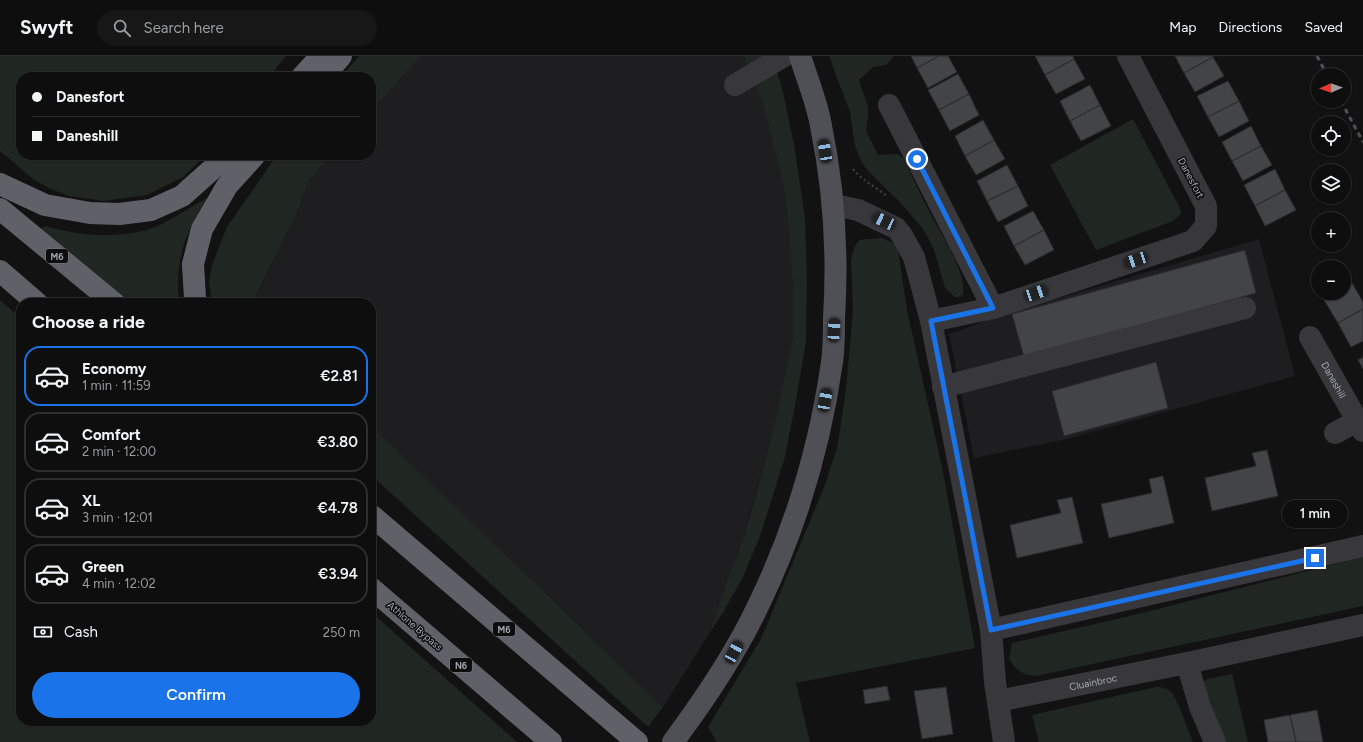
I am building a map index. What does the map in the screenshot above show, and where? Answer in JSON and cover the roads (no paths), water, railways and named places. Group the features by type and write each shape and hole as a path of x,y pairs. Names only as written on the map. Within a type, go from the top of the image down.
{"highway":[{"path":"307,72 321,56"},
{"path":"327,72 341,56"},
{"path":"0,184 45,205 90,213 119,214 151,210 182,196 222,160"},
{"path":"195,298 193,264 202,229 227,186 250,160"},
{"name":"M6","path":"0,209 108,298"},
{"path":"0,271 31,298"},
{"name":"M6","path":"376,519 637,742"},
{"name":"Athlone Bypass","path":"376,592 551,742"}],"main road":[{"path":"673,742 700,705 734,652 758,606 785,543 807,478 820,426 832,361 836,283 834,205 821,124 800,56"}],"street":[{"path":"734,85 784,56"},
{"name":"Danesfort","path":"931,321 993,308 1192,241 1206,226 1206,206 1128,56"},
{"path":"889,105 993,308"},
{"path":"834,205 858,210 896,228 914,257 931,321 991,630 993,659 1004,742"},
{"path":"943,387 1245,308"},
{"name":"Daneshill","path":"1310,338 1360,426 1335,434"},
{"path":"991,630 1363,546"},
{"name":"Cluainbroc","path":"998,700 1187,663 1363,625"},
{"path":"1187,663 1200,707 1215,742"}],"railway":[{"path":"1317,56 1323,68"},
{"path":"1345,108 1363,142"}]}
